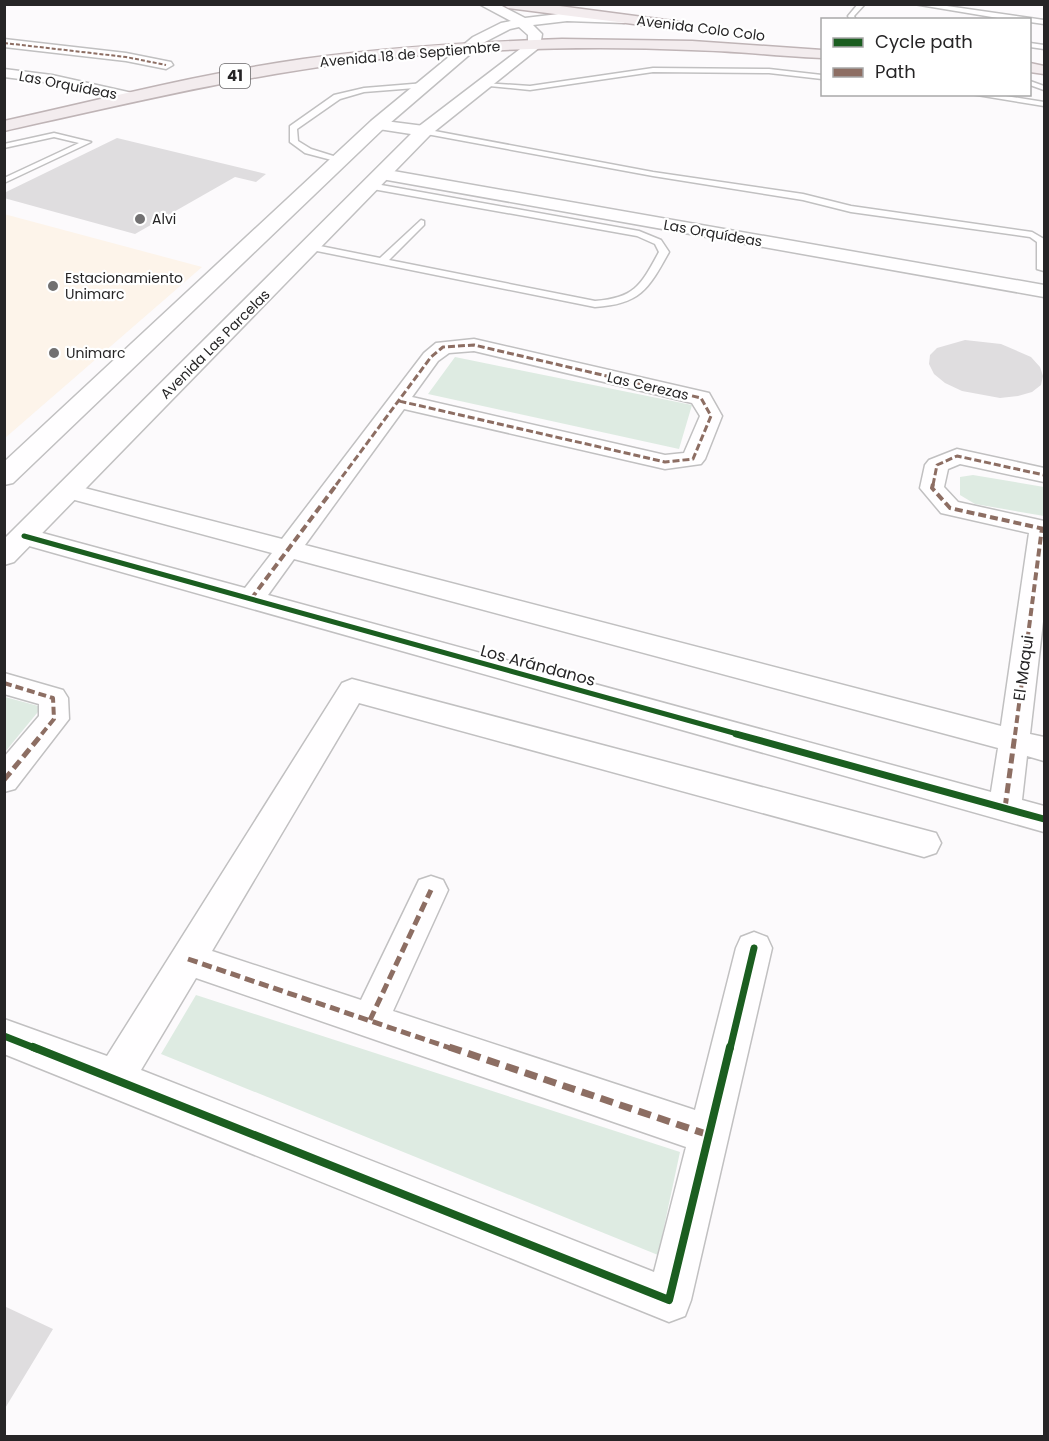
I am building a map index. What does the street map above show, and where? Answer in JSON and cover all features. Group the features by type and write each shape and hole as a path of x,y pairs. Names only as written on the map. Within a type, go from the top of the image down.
{"main road":[{"path":"485,4 524,22 535,34 535,44"},
{"name":"Avenida Colo Colo","path":"508,4 697,28"},
{"path":"4,477 377,125 469,47 498,30 524,22 575,17 640,21"},
{"name":"Avenida Colo Colo","path":"743,33 821,43"},
{"name":"Avenida 18 de Septiembre","path":"4,126 260,71 429,50 535,44 698,44 821,54"},
{"name":"Avenida Las Parcelas","path":"11,543 69,491 424,131 535,44"},
{"path":"429,50 445,54 451,63"},
{"path":"428,82 483,85"}],"street":[{"path":"4,43 126,57 166,65"},
{"name":"Las Orquídeas","path":"4,73 52,79 132,97"},
{"path":"377,125 424,131"},
{"name":"Las Orquídeas","path":"376,180 1044,291"},
{"name":"Las Cerezas","path":"251,599 431,357 443,347 474,345 701,398 711,416 693,459 665,462 399,401"},
{"name":"El Maqui","path":"1005,808 1043,529 951,508 932,488 937,465 957,456 1044,475"},
{"path":"69,491 1044,749"},
{"name":"Los Arándanos","path":"11,543 251,599 1044,819"},
{"path":"4,683 53,698 54,719 4,780"},
{"path":"116,1078 352,690 924,843"},
{"path":"370,1020 431,890"},
{"path":"4,1036 116,1078 669,1300 754,948"},
{"path":"188,959 709,1135"}],"lane":[{"path":"852,18 851,16 862,4"},
{"path":"917,4 1014,18"},
{"path":"483,85 530,88 653,70 769,71 821,77"},
{"path":"340,161 308,151 294,142 293,128 338,97 364,90 428,82"},
{"path":"988,96 1044,104"},
{"path":"424,131 653,174 803,197 851,209 1032,235 1042,241 1042,269"},
{"path":"4,146 54,135 87,142 4,181"},
{"path":"310,247 575,301 606,304 639,294 664,252 658,242 639,234 376,180"},
{"path":"382,262 421,223"}],"shaded area":[{"name":"Unimarc","path":"4,214 202,267 5,438 4,438"},
{"path":"455,357 692,405 679,449 428,394"},
{"path":"973,475 1044,487 1044,516 975,504 960,495 960,477"},
{"path":"5,697 42,707 5,752"},
{"path":"196,995 680,1152 658,1255 161,1054"}],"building":[{"path":"117,138 266,174 256,182 235,177 135,234 4,198 4,193"},
{"path":"965,340 1001,344 1031,357 1040,367 1043,376 1041,385 1032,392 1000,398 962,391 945,383 934,374 929,364 930,355 937,348"},
{"path":"4,1306 53,1329 4,1410"}],"marked path":[{"path":"4,43 126,57 166,65"},
{"path":"251,599 431,357 443,347 474,345 701,398 711,416 693,459 665,462 399,401"},
{"path":"1044,475 957,456 937,465 932,488 950,508 1044,529"},
{"path":"1005,808 1042,528"},
{"path":"4,683 53,698 54,719 4,780"},
{"path":"370,1020 431,890"},
{"path":"188,959 709,1135"}],"cycle path":[{"path":"24,536 1044,819"},
{"path":"4,1036 115,1078 669,1300 754,948"}],"place":[{"name":"Alvi","path":"140,219"},
{"name":"Estacionamiento Unimarc","path":"53,286"},
{"name":"Unimarc","path":"54,353"}]}
